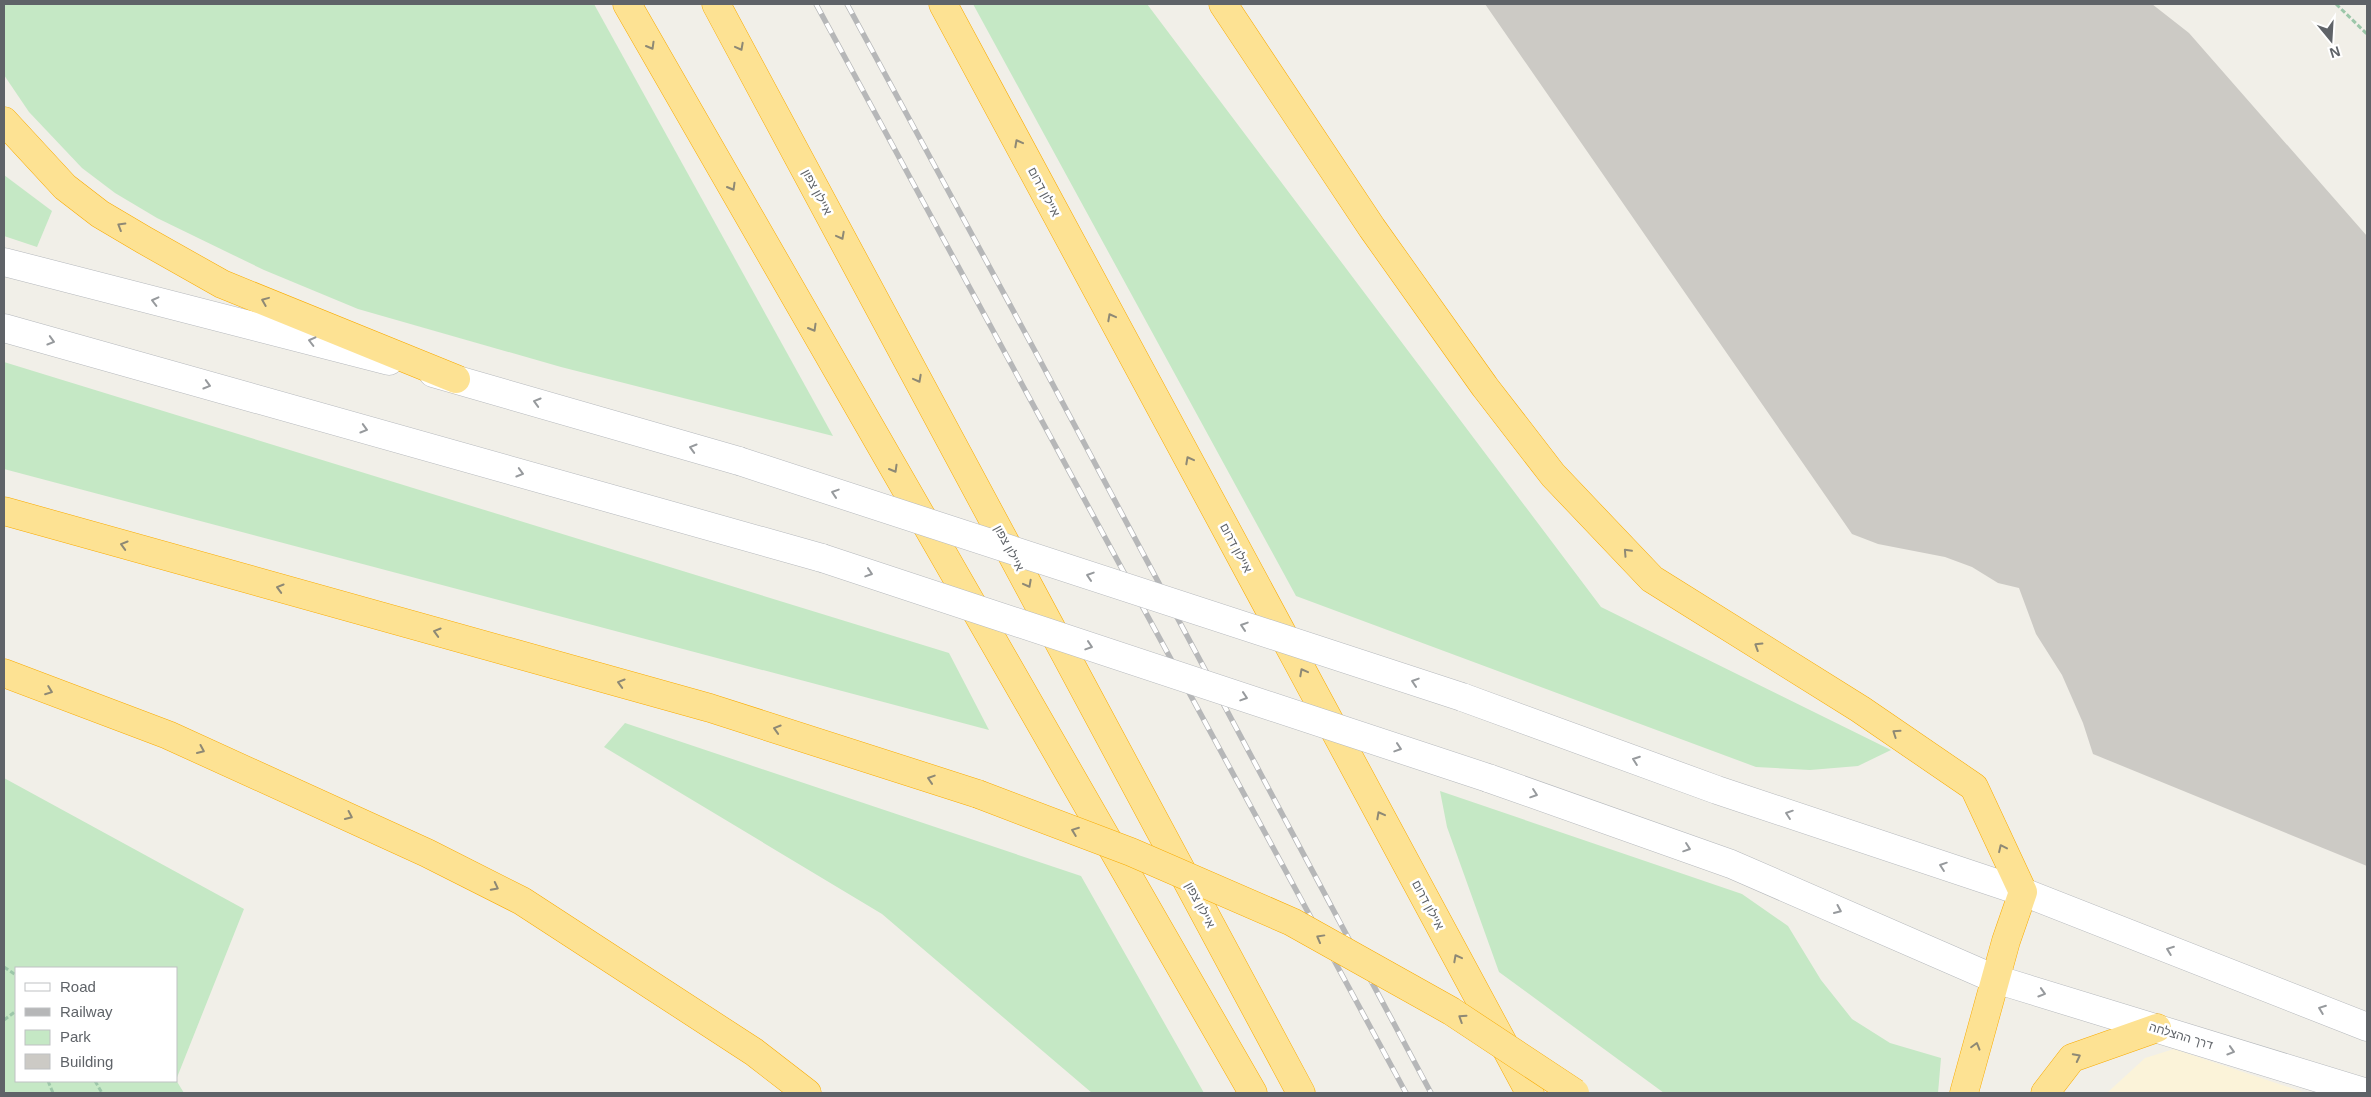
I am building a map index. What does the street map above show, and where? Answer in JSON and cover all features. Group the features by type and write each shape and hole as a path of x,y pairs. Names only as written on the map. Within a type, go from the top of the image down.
{"highway":[{"path":"627,4 1253,1093"},
{"name":"איילון צפון","path":"716,4 1301,1093"},
{"name":"איילון דרום","path":"943,4 1530,1093"},
{"path":"1223,4 1372,228 1485,386 1553,474 1652,579 1860,709 1974,787 2023,892 1995,979 1964,1093"},
{"path":"4,121 65,186 100,214 144,240 222,284 456,378"},
{"path":"4,511 710,708 978,794 1131,852 1292,922 1451,1011 1575,1093"},
{"path":"4,673 176,739 427,853 522,901 754,1052 807,1093"},
{"path":"2046,1093 2072,1058 2157,1028"}],"street":[{"path":"4,262 456,378 739,461 1462,697 1718,790 2023,892 2367,1027"},
{"name":"דרך ההצלחה","path":"4,328 822,558 1488,778 1731,864 1995,979 2367,1092"}],"path":[{"path":"2336,4 2367,34"},
{"path":"4,967 15,974"},
{"path":"4,1020 15,1014"},
{"path":"96,1082 102,1093"}],"green space":[{"path":"4,4 594,4 833,436 561,367 358,309 264,270 157,218 115,193 82,168 29,112 4,75"},
{"path":"973,4 1147,4 1601,607 1891,750 1858,766 1810,770 1756,767 1296,596"},
{"path":"4,175 52,211 37,247 4,236"},
{"path":"4,362 949,653 989,730 4,469"},
{"path":"625,723 1081,876 1204,1093 1092,1093 882,914 604,747"},
{"path":"4,778 244,909 178,1075 178,967 15,967 15,1082 177,1082 184,1093 4,1093"},
{"path":"1440,791 1742,894 1788,926 1821,980 1852,1019 1890,1043 1941,1058 1938,1093 1664,1093 1499,972 1447,827"}],"sand":[{"path":"2174,1049 2306,1093 2107,1093 2145,1058"}],"building":[{"path":"1485,4 2152,4 2189,33 2367,236 2367,866 2093,754 2083,723 2062,675 2036,634 2019,588 1998,583 1972,567 1945,557 1878,544 1852,534"}],"railway":[{"path":"816,4 1406,1093"},
{"path":"847,4 1035,351 1431,1093"}]}
